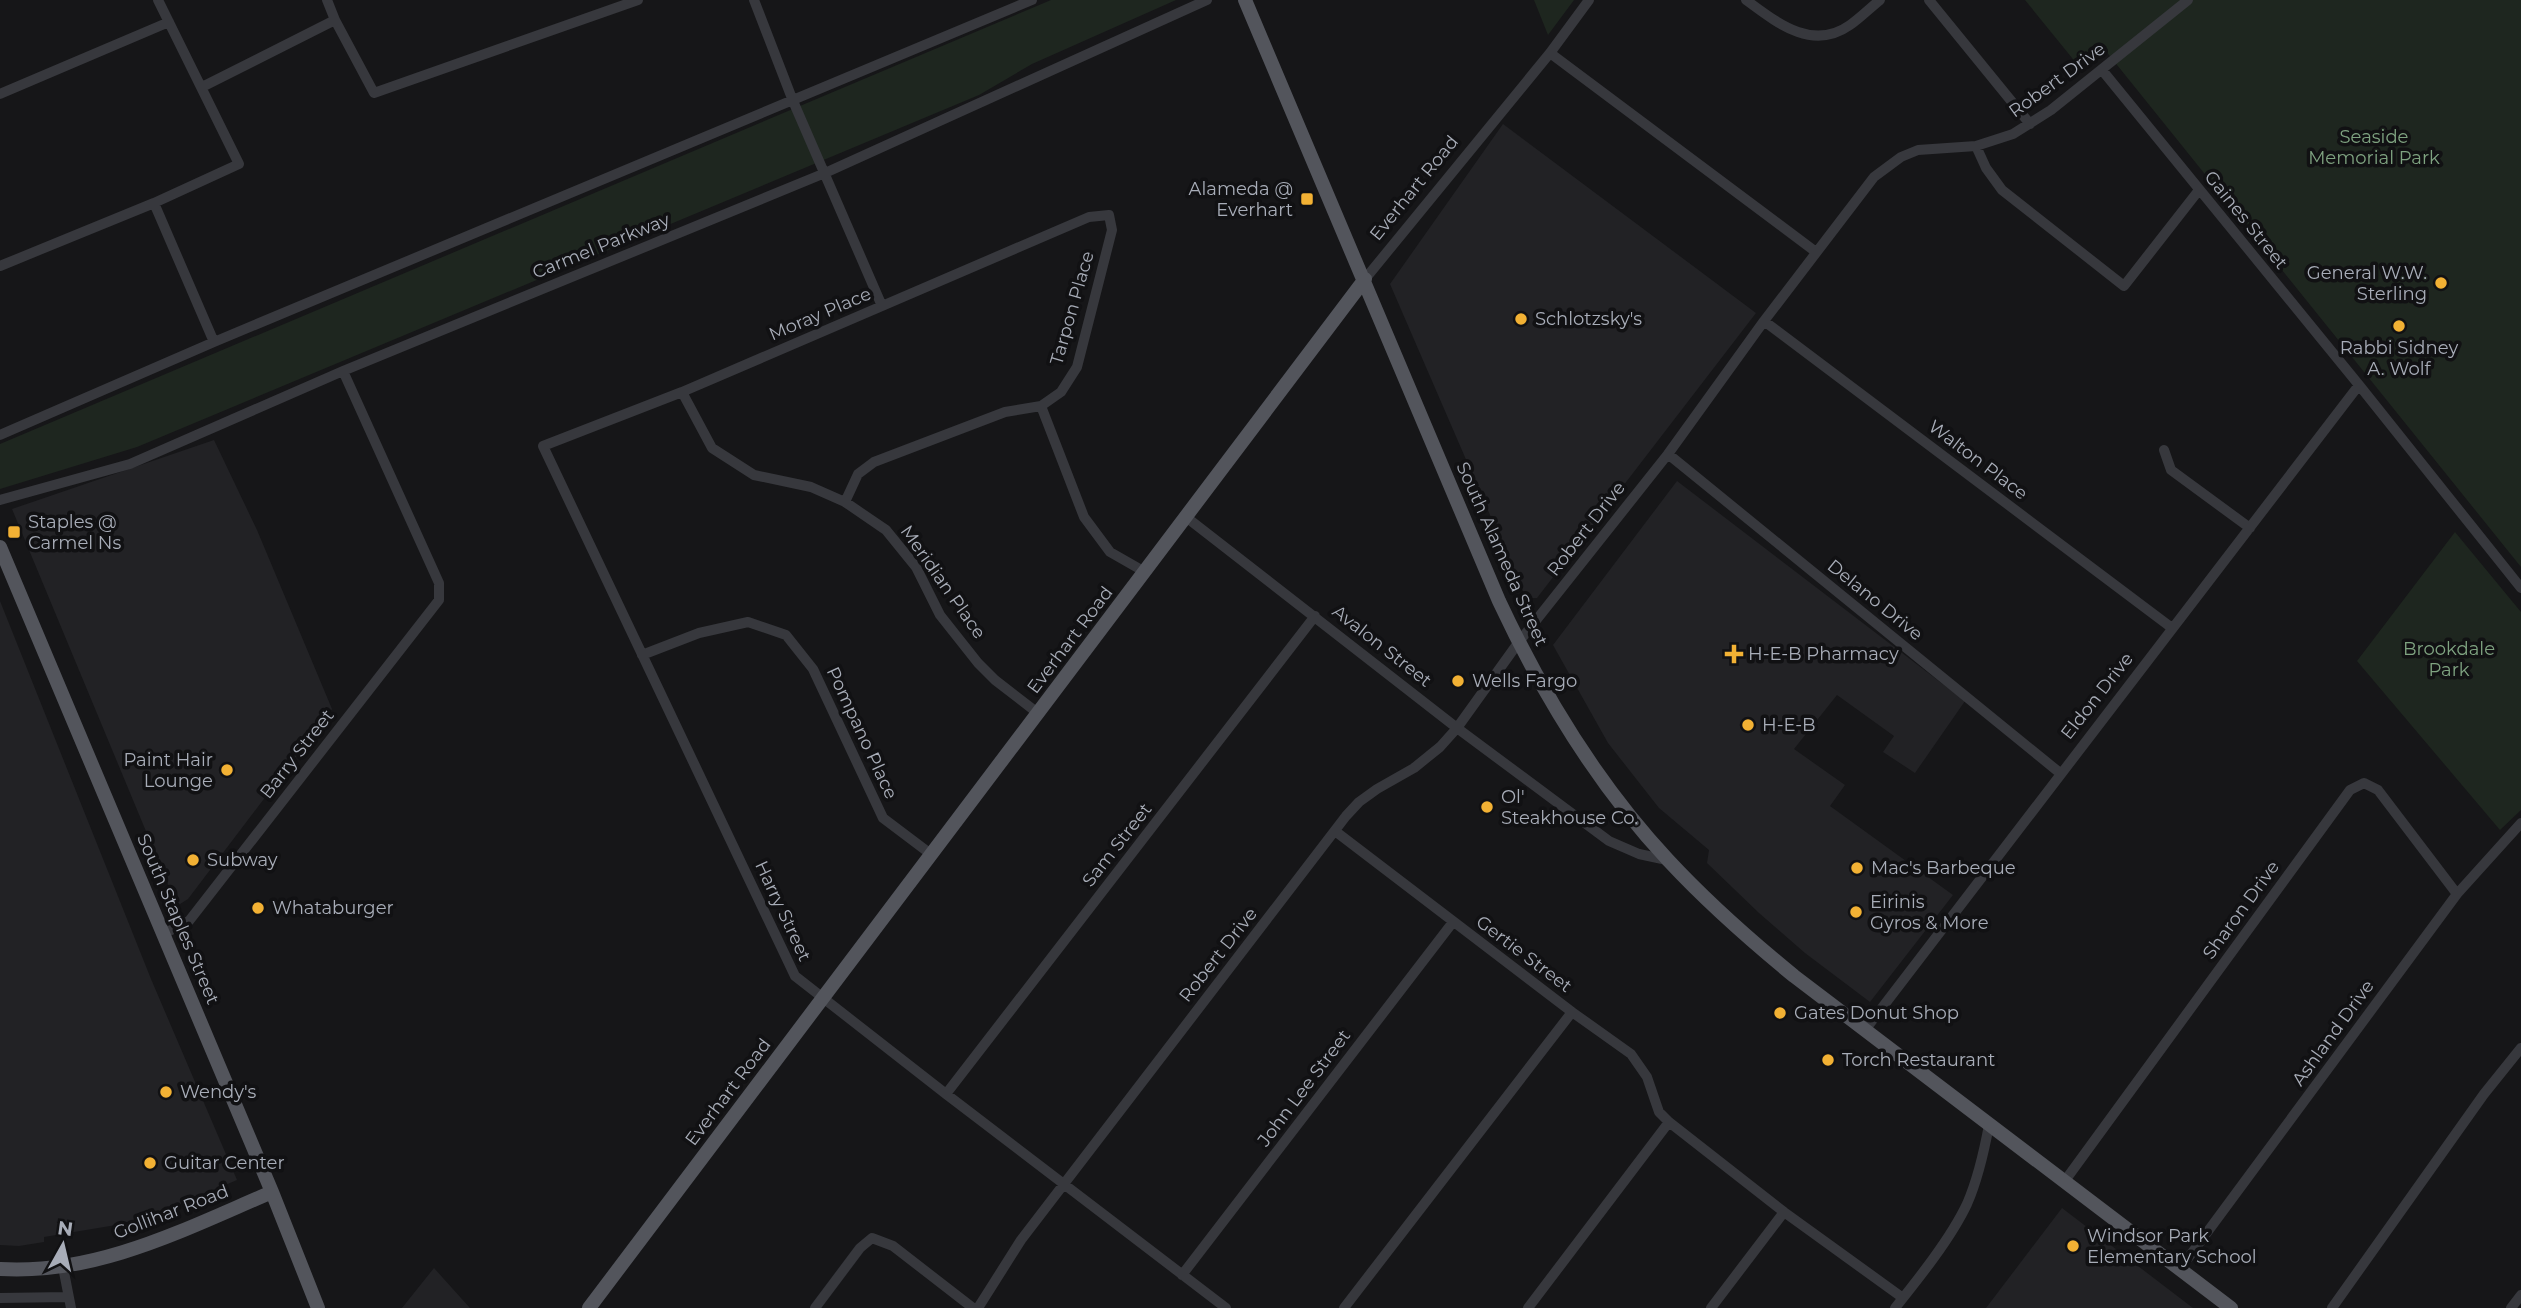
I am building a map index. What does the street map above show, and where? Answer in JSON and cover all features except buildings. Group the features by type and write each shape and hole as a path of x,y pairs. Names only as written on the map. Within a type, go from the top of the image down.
{"main road":[{"name":"South Alameda Street","path":"1245,0 1499,601 1518,643 1588,761 1667,860 1748,939 2231,1308"},
{"name":"Everhart Road","path":"589,1308 1365,279"},
{"name":"South Staples Street","path":"0,547 272,1192 318,1308"},
{"name":"Gollihar Road","path":"0,1269 63,1268 129,1251 272,1192"}],"street":[{"path":"0,267 155,203 239,163 158,0"},
{"path":"327,0 374,93 638,0"},
{"path":"754,0 793,101 882,306"},
{"path":"0,435 214,342 1032,0"},
{"name":"Carmel Parkway","path":"0,500 130,464 344,371 825,173 1207,0"},
{"name":"Everhart Road","path":"1365,279 1550,53 1589,0"},
{"path":"1746,0 1782,26 1811,36 1838,32 1880,0"},
{"path":"1929,0 2030,124"},
{"name":"Robert Drive","path":"978,1308 1004,1264 1335,831 1359,802 1414,768 1440,747 1457,728 1518,643 1668,454 1864,188 1887,165 1918,150 1976,146 2013,134 2102,70 2188,0"},
{"path":"202,87 335,20"},
{"path":"0,94 169,22"},
{"path":"1550,53 1816,252"},
{"name":"Gaines Street","path":"2102,70 2360,385 2521,588"},
{"path":"1976,146 1986,168 2002,190 2124,286 2199,190"},
{"path":"155,203 214,342"},
{"name":"Moray Place","path":"543,446 682,392 1089,217 1109,215"},
{"name":"Tarpon Place","path":"1041,406 1061,392 1077,367 1112,230 1109,215"},
{"name":"Walton Place","path":"1764,321 2172,628"},
{"name":"Barry Street","path":"163,934 189,921 439,600 439,583 344,371"},
{"name":"Eldon Drive","path":"1865,1030 2360,385"},
{"name":"Meridian Place","path":"682,392 712,448 754,475 811,487 845,502 886,530 916,567 940,615 978,663 995,680 1039,714"},
{"path":"845,502 858,474 874,462 1005,412 1041,406 1084,517 1110,552 1145,572"},
{"name":"Harry Street","path":"543,446 795,976 822,1000 1226,1308"},
{"path":"2164,450 2171,470 2250,527"},
{"name":"Delano Drive","path":"1668,454 2060,773"},
{"name":"Avalon Street","path":"1186,517 1457,728 1609,841 1639,854 1667,860"},
{"name":"Sam Street","path":"946,1094 1315,616"},
{"name":"Pompano Place","path":"642,655 699,633 748,622 786,635 813,669 883,818 932,855"},
{"name":"Sharon Drive","path":"2064,1182 2350,790 2364,783 2378,790 2457,894"},
{"name":"Ashland Drive","path":"2180,1269 2457,894 2521,823"},
{"name":"Gertie Street","path":"1335,831 1631,1054 1647,1077 1659,1112 1669,1122"},
{"name":"John Lee Street","path":"1182,1275 1453,922"},
{"path":"1344,1308 1572,1012"},
{"path":"2332,1308 2484,1094 2521,1048"},
{"path":"1528,1308 1669,1122 1784,1212 1903,1298"},
{"path":"1895,1308 1967,1204 1982,1159 1989,1125"},
{"path":"1711,1308 1784,1212"},
{"path":"815,1308 860,1248 872,1238 893,1246 973,1308"},
{"path":"0,1298 69,1303 63,1268"},
{"path":"2511,1308 2521,1295"}],"shaded area":[{"path":"1503,124 1756,313 1537,598 1526,598 1390,284"},
{"path":"214,440 257,530 332,709 188,899 180,904 175,901 12,509"},
{"path":"1677,481 1965,701 1915,773 1883,752 1894,736 1837,695 1794,749 1845,785 1830,806 1953,895 1870,1002 1805,953 1707,863 1709,850 1659,808 1608,743 1553,645"},
{"path":"0,601 151,979 237,1180 120,1230 116,1225 44,1237 44,1242 19,1246 0,1245"},
{"name":"Windsor Park Elementary School","path":"2062,1208 2193,1308 1986,1308"},
{"path":"434,1268 470,1308 402,1308"}],"green space":[{"path":"1051,0 1176,0 1032,64 979,95 137,447 0,489 0,444"},
{"path":"1534,0 1574,0 1548,35"},
{"name":"Seaside Memorial Park","path":"2025,0 2521,0 2521,567 2105,50 2081,69"},
{"name":"Brookdale Park","path":"2455,532 2521,612 2521,810 2500,830 2357,661"}],"place":[{"name":"Alameda @ Everhart","path":"1307,199"},
{"name":"General W.W. Sterling","path":"2441,283"},
{"name":"Schlotzsky's","path":"1521,319"},
{"name":"Rabbi Sidney A. Wolf","path":"2399,326"},
{"name":"Staples @ Carmel Ns","path":"14,532"},
{"name":"H-E-B Pharmacy","path":"1734,654"},
{"name":"Wells Fargo","path":"1458,681"},
{"name":"H-E-B","path":"1748,725"},
{"name":"Paint Hair Lounge","path":"227,770"},
{"name":"Ol' Steakhouse Co.","path":"1487,807"},
{"name":"Subway","path":"193,860"},
{"name":"Mac's Barbeque","path":"1857,868"},
{"name":"Whataburger","path":"258,908"},
{"name":"Eirinis Gyros & More","path":"1856,912"},
{"name":"Gates Donut Shop","path":"1780,1013"},
{"name":"Torch Restaurant","path":"1828,1060"},
{"name":"Wendy's","path":"166,1092"},
{"name":"Guitar Center","path":"150,1163"},
{"name":"Windsor Park Elementary School","path":"2073,1246"}]}
